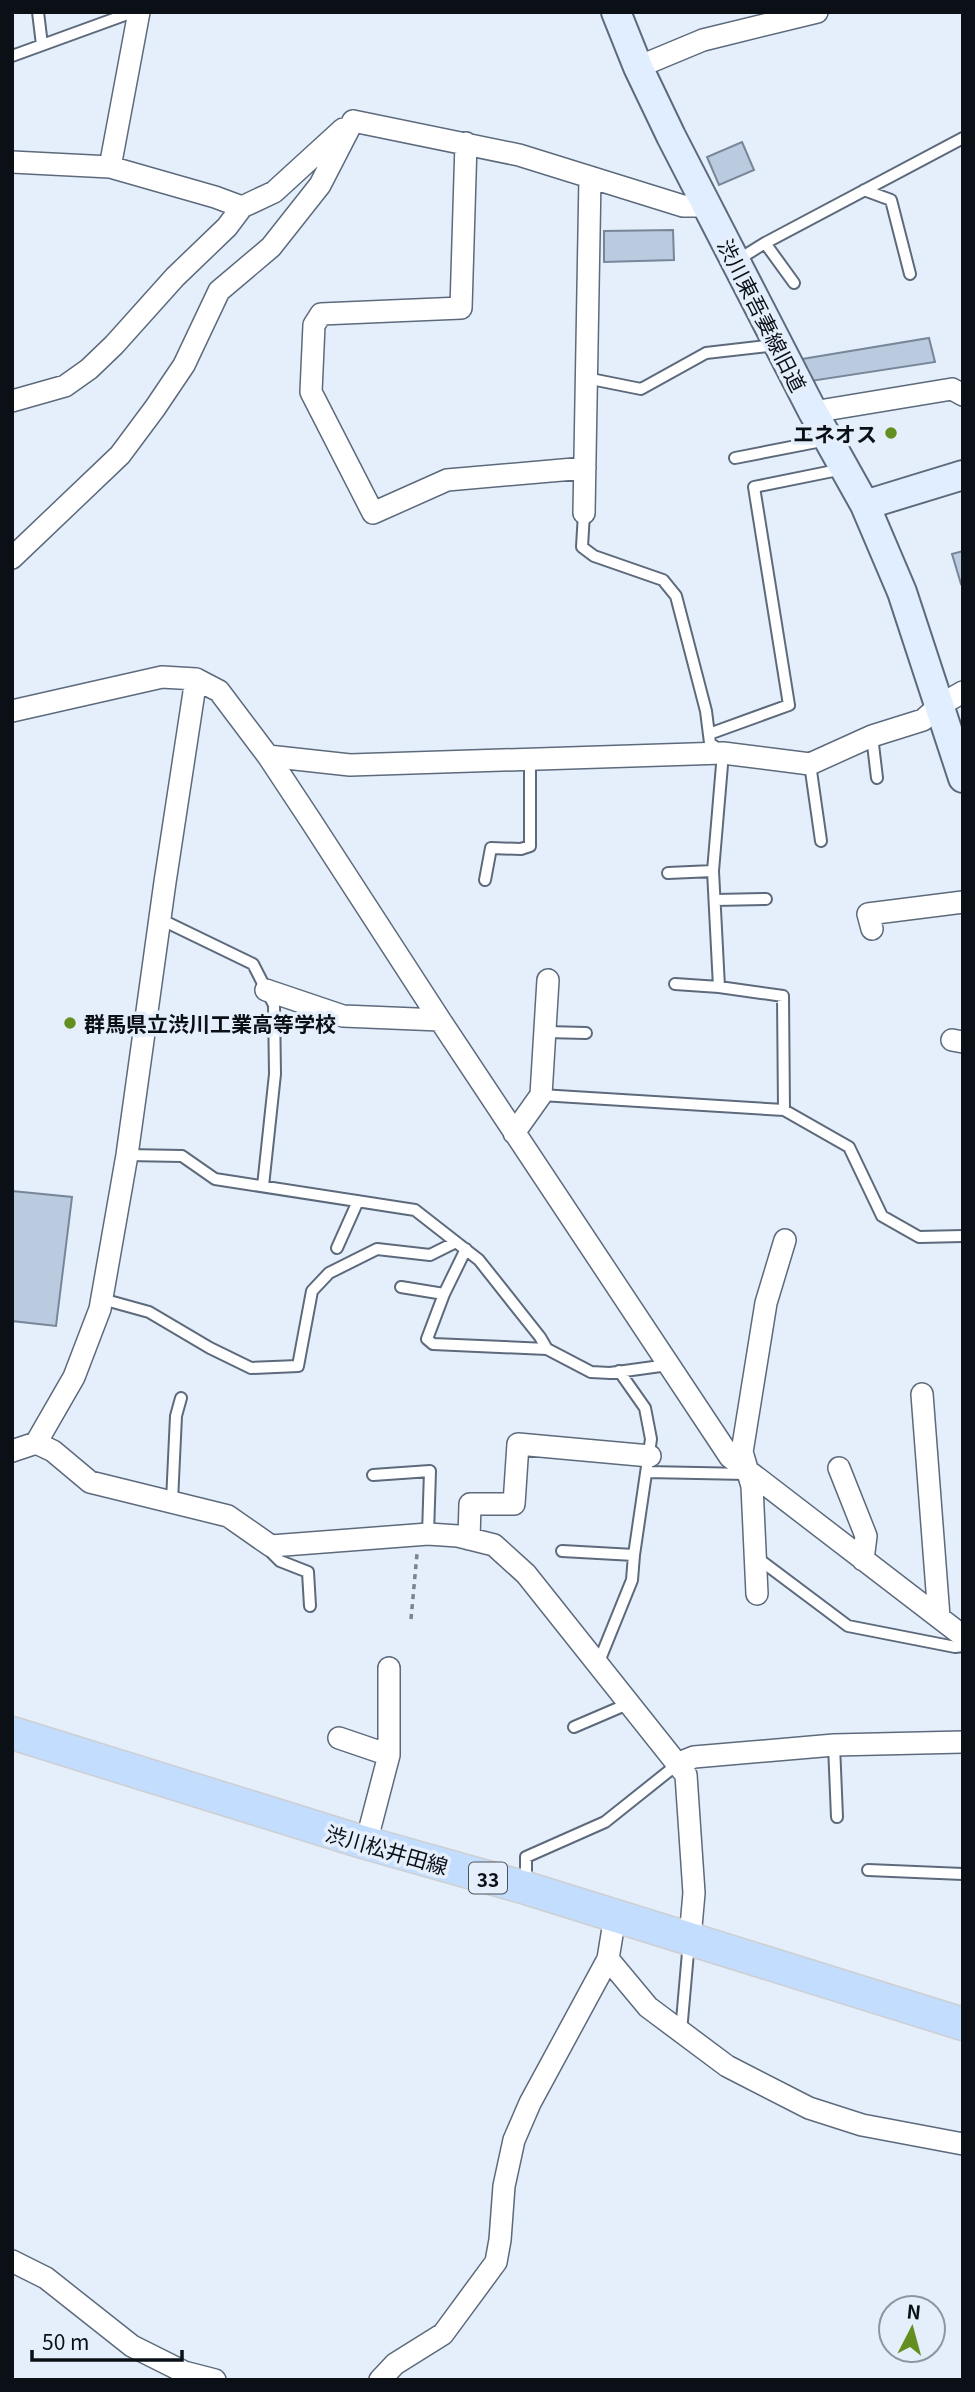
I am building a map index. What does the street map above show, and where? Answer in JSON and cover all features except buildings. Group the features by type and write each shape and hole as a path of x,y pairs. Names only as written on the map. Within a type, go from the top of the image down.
{"main road":[{"name":"渋川松井田線","path":"12,1733 366,1843 690,1938 963,2024"}],"street":[{"path":"110,167 139,12"},
{"name":"渋川東吾妻線旧道","path":"615,12 671,136 827,440 865,505 951,698 963,778"},
{"path":"638,67 703,40 817,12"},
{"path":"353,121 519,155 683,206 709,206"},
{"path":"12,401 65,386 89,369 175,277 227,227 243,207 274,192 353,121"},
{"path":"12,558 120,455 184,365 219,291 271,247 320,185 353,121"},
{"path":"466,143 460,308 321,314 314,324 310,392 373,513 446,480 585,468"},
{"path":"12,162 110,167 243,207"},
{"path":"584,513 590,177"},
{"path":"813,412 952,389 963,395"},
{"path":"865,505 963,475"},
{"path":"12,711 162,677 196,679 219,691 268,756 730,1458 963,1636"},
{"path":"12,1451 36,1443 74,1377 92,1336 102,1298 128,1155 196,679"},
{"path":"268,756 350,765 723,753 810,764 872,736 923,720 951,698"},
{"path":"872,929 868,914 963,902"},
{"path":"514,1133 541,1095 548,980"},
{"path":"266,990 343,1016 440,1020"},
{"path":"757,1594 750,1474 742,1452 766,1303 785,1240"},
{"path":"922,1394 939,1618"},
{"path":"36,1443 53,1451 90,1482 228,1516 271,1546 424,1534 494,1545 526,1574 686,1774 693,1880 690,1938"},
{"path":"469,1539 470,1504 513,1504 518,1444 649,1464"},
{"path":"839,1468 866,1536 863,1560"},
{"path":"366,1843 389,1755 389,1668"},
{"path":"339,1738 389,1755"},
{"path":"679,1763 694,1757 834,1745 963,1742"},
{"path":"380,2380 395,2364 443,2334 496,2262 504,2186 514,2140 530,2103 608,1959 615,1916"},
{"path":"608,1959 648,2007 727,2066 809,2108 862,2124 963,2144"},
{"path":"12,2261 46,2278 132,2346 184,2372 215,2380"}],"lane":[{"path":"38,12 42,45"},
{"path":"12,56 133,12"},
{"path":"736,261 963,138"},
{"path":"864,190 891,200 910,274"},
{"path":"765,243 794,283"},
{"path":"586,378 641,389 706,353 779,345"},
{"path":"735,458 827,440"},
{"path":"709,734 789,705 754,488 844,469"},
{"path":"584,513 582,547 594,556 663,580 676,596 706,711 710,743 723,753 713,871 719,987"},
{"path":"872,736 877,779"},
{"path":"485,880 491,848 521,849 530,846 530,758"},
{"path":"810,764 821,841"},
{"path":"668,873 713,871"},
{"path":"715,900 766,899"},
{"path":"160,919 253,964 274,1005 275,1074 263,1186"},
{"path":"675,984 783,996 784,1110"},
{"path":"546,1032 586,1033"},
{"path":"541,1095 784,1110 849,1147 882,1216 919,1237 963,1236"},
{"path":"128,1155 182,1156 215,1179 415,1210 479,1260 540,1336 547,1349"},
{"path":"337,1248 358,1201"},
{"path":"102,1298 149,1312 209,1348 251,1368 298,1366 312,1291 329,1273 377,1249 430,1255 456,1242"},
{"path":"466,1249 444,1294 427,1339 433,1344 547,1349 591,1372 668,1365"},
{"path":"401,1287 444,1294"},
{"path":"598,1664 632,1580 651,1440 645,1408 619,1371"},
{"path":"172,1501 176,1416 181,1398"},
{"path":"649,1464 750,1474"},
{"path":"373,1475 429,1471 424,1534"},
{"path":"252,1533 280,1561 308,1572 310,1606"},
{"path":"562,1551 634,1555"},
{"path":"756,1557 848,1626 963,1646"},
{"path":"574,1727 630,1703"},
{"path":"834,1745 837,1817"},
{"path":"526,1888 526,1857 605,1822 679,1763"},
{"path":"868,1870 963,1874"},
{"path":"681,2032 690,1938"}],"path":[{"path":"411,1619 424,1534"}],"place":[{"name":"エネオス","path":"891,433"},
{"name":"群馬県立渋川工業高等学校","path":"70,1023"}]}
